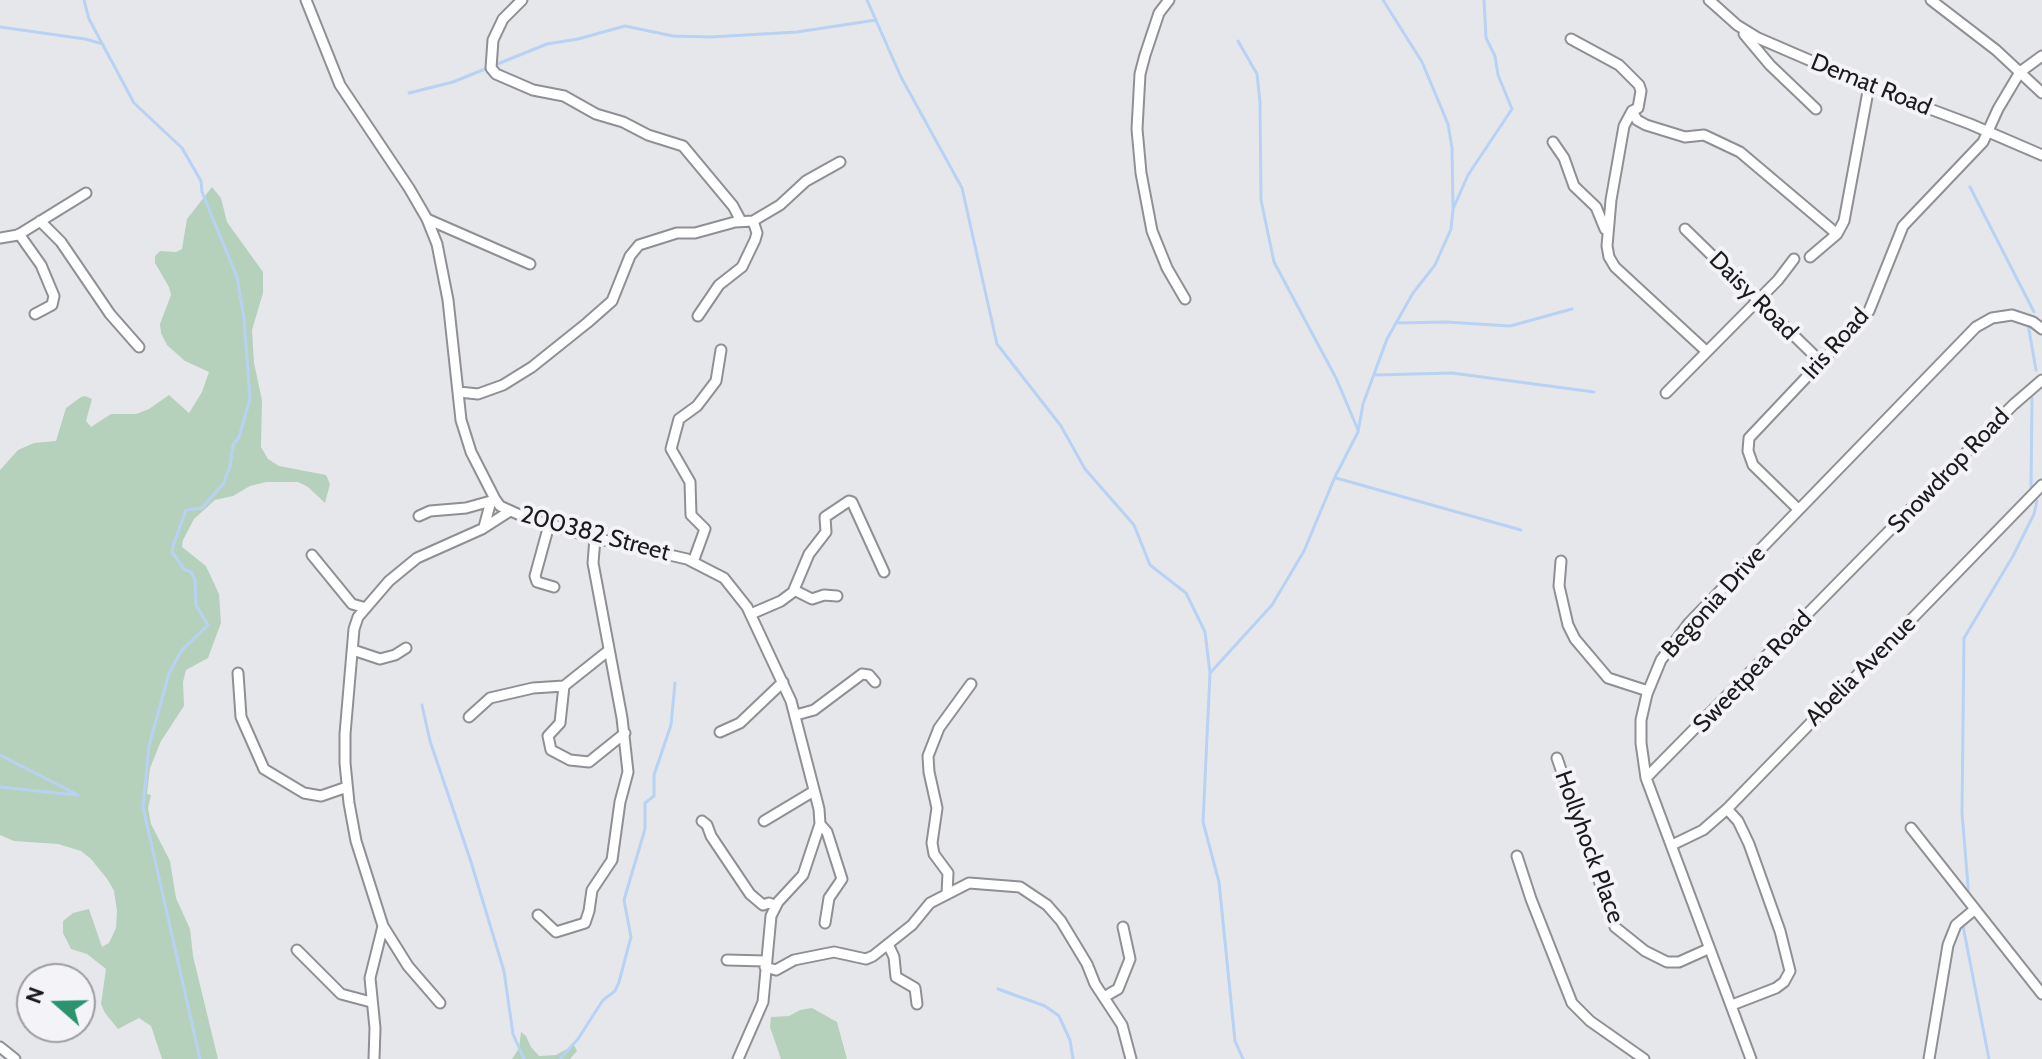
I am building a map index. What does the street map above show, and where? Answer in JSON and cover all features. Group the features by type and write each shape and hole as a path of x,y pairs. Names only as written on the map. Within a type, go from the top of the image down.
{"street":[{"path":"522,0 503,19 493,40 491,68 496,74 533,90 564,96 596,114 683,146 733,206 741,221"},
{"name":"Demat Road","path":"1709,0 1737,25 1758,38 2042,155"},
{"path":"1931,0 2042,93"},
{"name":"200382 Street","path":"309,1 340,85 427,219 442,269 464,432 493,500 510,511 549,525 693,562 724,578 751,614 796,715 820,824 803,875 776,906"},
{"path":"1165,1 1152,31 1140,74 1137,129 1141,173 1152,231 1167,268 1185,299"},
{"path":"1737,25 1770,65 1816,109"},
{"path":"1571,39 1629,72 1641,91 1638,108 1632,111 1624,126 1608,236 1609,257 1615,267 1706,351"},
{"path":"2020,72 2042,56"},
{"name":"Iris Road","path":"1798,509 1753,465 1748,445 1751,435 1869,311 1903,226 1976,150 2020,72"},
{"path":"1810,257 1837,234 1847,215 1869,86"},
{"path":"1632,111 1637,120 1649,126 1685,137 1704,135 1740,152 1837,234"},
{"path":"1553,142 1564,158 1574,186 1600,215 1608,236"},
{"path":"459,392 478,394 503,385 532,367 587,323 612,301 630,256 639,245 677,233 753,221 780,205 806,181 840,162"},
{"path":"0,238 19,234 86,193"},
{"path":"427,219 530,264"},
{"path":"40,221 61,242 110,314 139,347"},
{"path":"698,316 719,285 736,274 746,259 757,233 753,221"},
{"name":"Daisy Road","path":"1685,229 1821,362"},
{"path":"19,234 41,265 54,296 52,305 35,314"},
{"path":"1666,393 1784,274 1794,259"},
{"name":"Begonia Drive","path":"1751,1059 1646,778 1641,720 1648,691 1661,660 1689,623 1978,325 2012,315 2031,321 2042,329"},
{"path":"693,562 705,529 691,515 690,482 671,449 679,419 697,406 716,381 721,350"},
{"name":"Snowdrop Road","path":"1859,565 2013,405 2042,380"},
{"name":"Abelia Avenue","path":"1672,845 1703,830 1727,809 2042,485"},
{"path":"419,516 430,511 466,508 493,500"},
{"path":"484,527 493,500"},
{"path":"751,614 781,601 794,590 809,554 826,532 825,517 849,501 854,505 884,572"},
{"path":"440,1003 408,966 383,926 364,871 347,787 345,734 356,623 389,581 417,558 484,527 510,511"},
{"path":"549,525 535,576 537,582 554,587"},
{"path":"538,915 556,932 585,923 592,890 609,867 628,772 625,733 593,563 595,538"},
{"path":"312,555 352,604 366,608"},
{"path":"1561,561 1560,593 1568,625 1579,646 1608,678 1648,691"},
{"name":"Sweetpea Road","path":"1646,778 1859,565"},
{"path":"794,590 812,599 824,595 837,596"},
{"path":"353,650 380,659 406,648"},
{"path":"469,717 490,698 533,688 564,686 608,651"},
{"path":"238,673 241,717 264,769 304,793 321,796 347,787"},
{"path":"796,715 814,710 862,674 869,675 875,682"},
{"path":"720,732 740,723 783,682"},
{"path":"947,894 948,873 934,854 932,843 937,808 928,756 939,728 971,684"},
{"path":"564,686 560,723 548,736 551,750 570,760 589,762 625,733"},
{"name":"Hollyhock Place","path":"1557,758 1615,927 1645,951 1667,962 1679,962 1708,949"},
{"path":"764,821 814,791"},
{"path":"1727,809 1738,821 1749,844 1780,931 1790,971 1776,988 1732,1005"},
{"path":"702,821 750,894 763,905 769,903 776,906 769,923 763,1002 738,1059"},
{"path":"820,824 827,832 842,879 829,898 825,923"},
{"path":"1911,828 2042,994"},
{"path":"1517,856 1572,1003 1590,1021 1644,1059"},
{"path":"727,960 765,964 776,970 794,960 834,952 866,959 912,925 930,903 969,883 1015,886 1031,893 1057,915 1122,1025 1131,1059"},
{"path":"1929,1059 1948,945 1956,925 1974,910"},
{"path":"374,1059 370,978 383,926"},
{"path":"1104,997 1118,989 1130,959 1123,927"},
{"path":"888,944 894,957 896,977 915,988 917,1004"},
{"path":"297,950 341,994 371,1002"},
{"path":"0,1047 15,1059"}],"green space":[{"path":"212,187 221,198 227,222 263,272 263,293 252,330 254,363 262,400 261,447 268,459 279,466 326,475 330,484 325,503 298,482 266,482 250,486 233,496 215,500 194,519 183,540 182,547 206,566 219,594 221,623 208,658 186,670 184,706 161,741 150,768 147,794 151,795 148,808 151,824 170,861 176,898 190,929 193,956 218,1059 162,1059 151,1026 139,1018 118,1029 105,1013 101,1004 106,969 87,954 71,949 63,933 63,921 73,913 89,909 102,947 109,943 116,928 117,911 114,891 108,880 81,851 58,844 14,841 0,835 0,470 18,450 34,443 56,441 66,408 81,397 92,399 86,421 91,427 111,414 136,414 149,409 169,395 189,413 202,392 209,372 185,361 167,345 161,333 160,324 171,295 155,263 155,256 160,251 176,252 182,249 187,219"},
{"path":"812,1008 837,1022 847,1059 781,1059 770,1027 771,1017 789,1016"},
{"path":"521,1032 539,1056 556,1055 574,1045 577,1051 570,1059 512,1059 519,1048"}],"waterway":[{"path":"84,0 89,19 134,103 182,148 201,181 202,192 237,277 244,319 250,399 239,437 233,445 230,467 223,484 202,508 186,510 172,552 195,580 196,605 208,625 182,650 169,673 149,746 143,807 200,1059"},
{"path":"867,0 901,77 962,188 997,344 1061,426 1085,469 1134,525 1150,565 1186,593 1205,632 1210,673 1203,822 1219,882 1235,1041 1243,1059"},
{"path":"1383,0 1422,62 1448,124 1452,148 1453,207"},
{"path":"1211,672 1272,605 1304,551 1358,432 1363,404 1387,339 1413,293 1435,265 1451,229 1453,209 1468,175 1512,109 1486,38 1484,0"},
{"path":"409,93 453,82 547,44 625,26 673,36 711,37 797,32 876,20"},
{"path":"0,27 103,44"},
{"path":"1238,41 1257,74 1261,200 1274,262 1336,378 1358,430"},
{"path":"1970,187 2034,312"},
{"path":"1398,323 1510,326 1572,309"},
{"path":"2028,324 2036,370"},
{"path":"1375,375 1452,373 1594,392"},
{"path":"2031,488 2032,398"},
{"path":"1336,478 1521,530"},
{"path":"1969,898 1962,813 1964,638 2013,556 2034,514 2037,501"},
{"path":"560,1059 619,982 631,937 624,900 645,829 645,803 654,796 654,775 671,725 675,683"},
{"path":"422,705 430,741 504,971 513,1034 524,1059"},
{"path":"0,755 78,795"},
{"path":"0,787 76,795"},
{"path":"1963,926 1989,1059"},
{"path":"998,989 1045,1006 1059,1016 1070,1040 1073,1059"}]}
